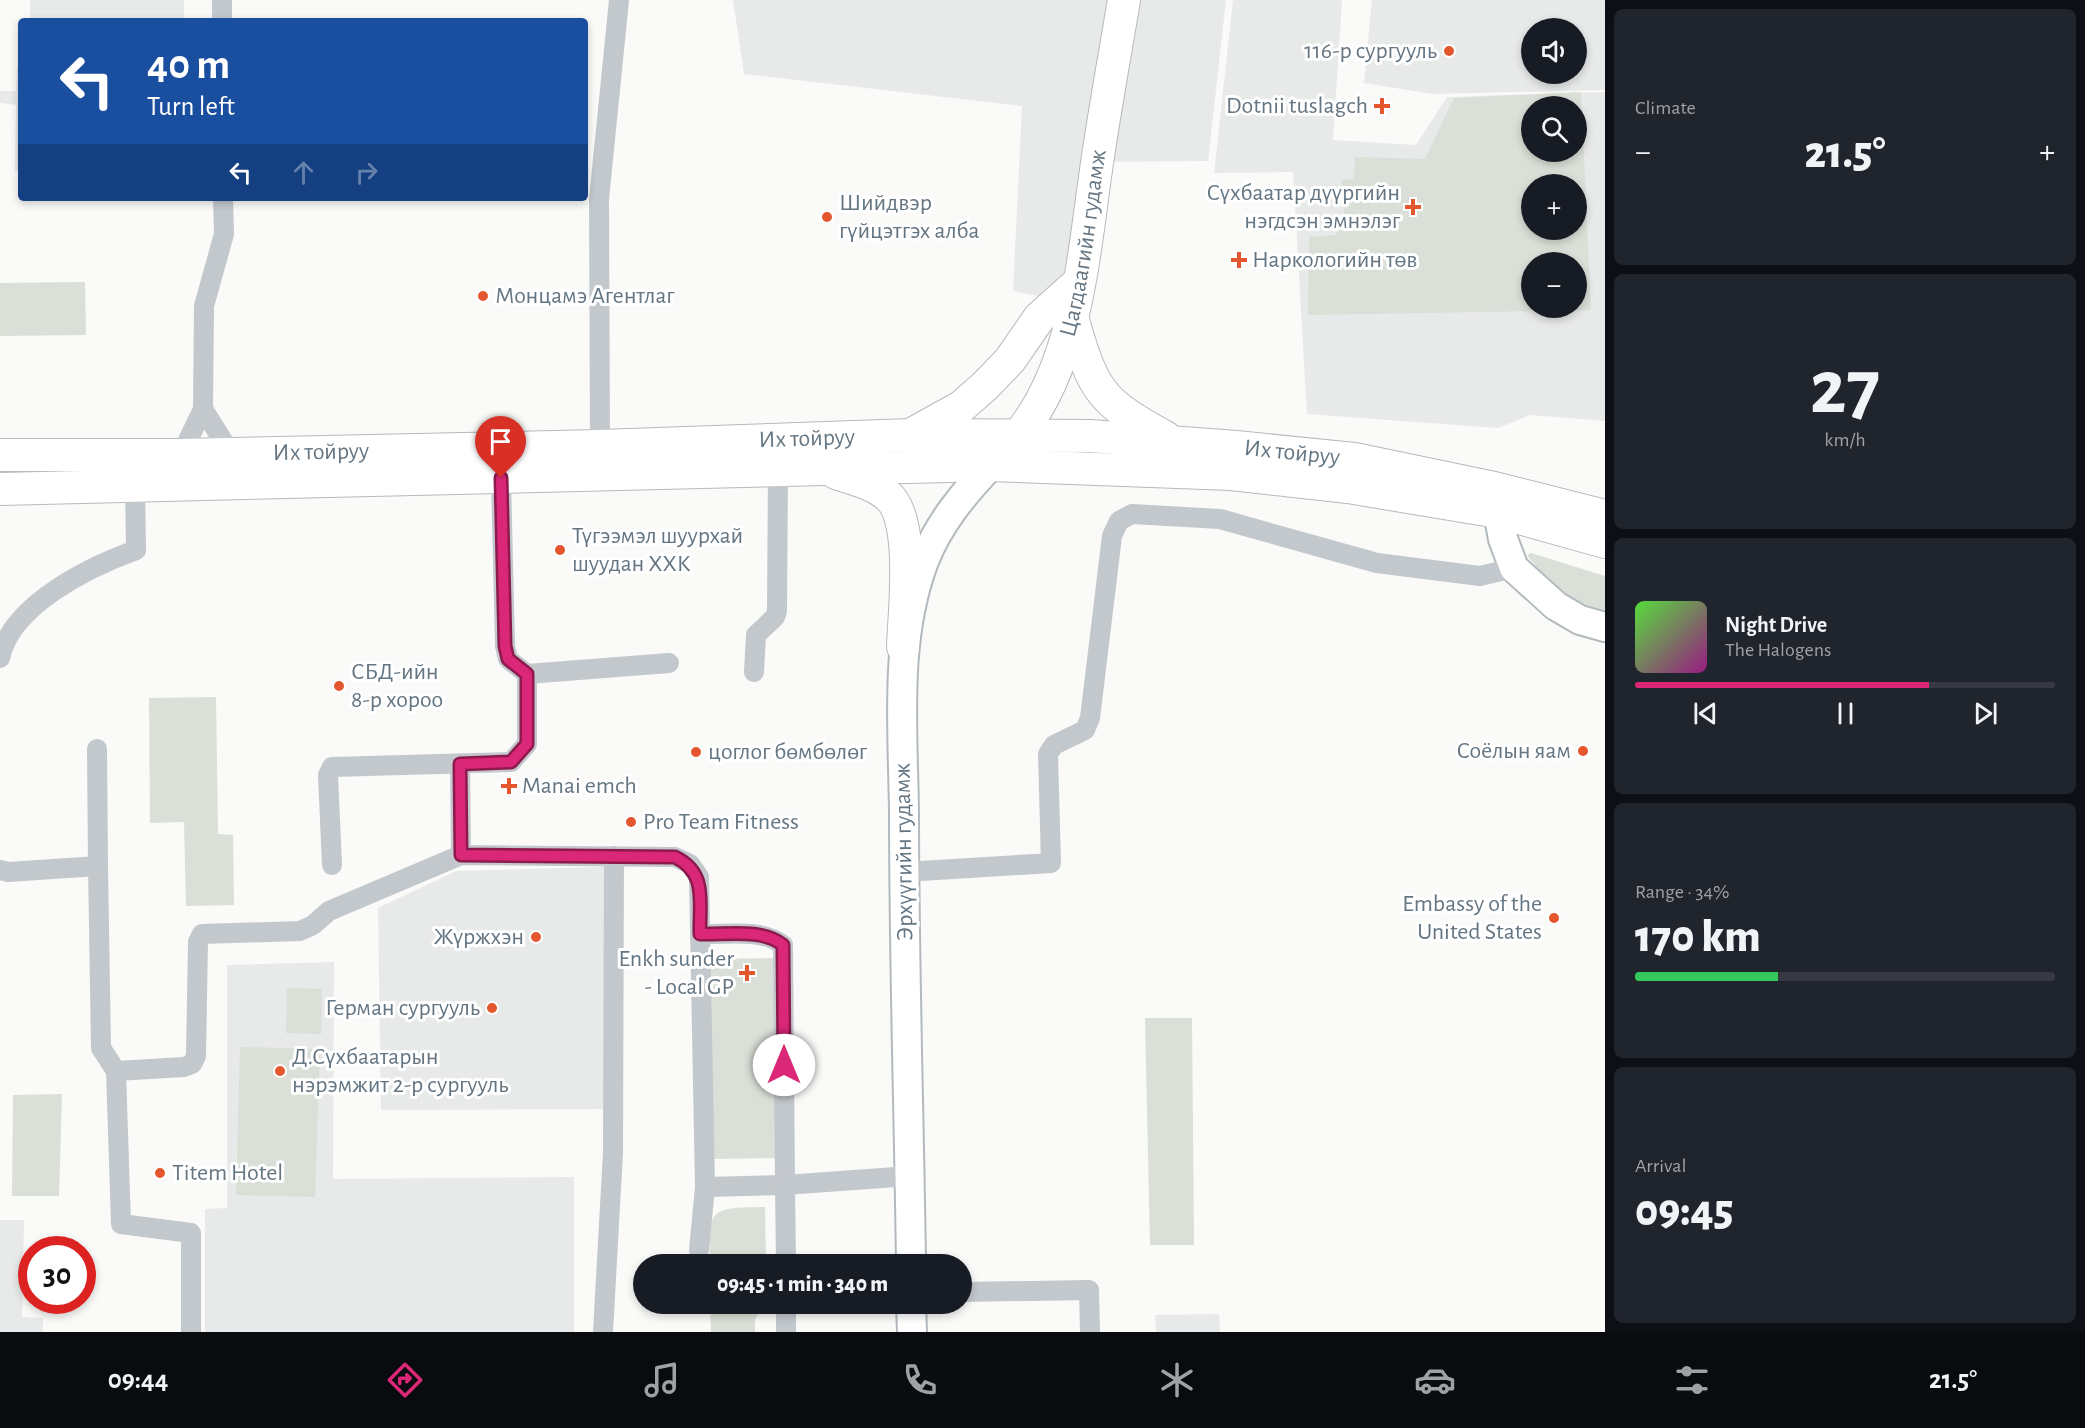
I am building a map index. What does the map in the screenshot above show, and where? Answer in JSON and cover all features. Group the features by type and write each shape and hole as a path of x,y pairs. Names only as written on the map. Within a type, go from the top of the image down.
{"main road":[{"name":"Цагдаагийн гудамж","path":"991,465 1019,435 1051,385 1072,316 1124,0"},
{"path":"910,435 961,407 986,386 1010,360 1039,318 1077,284"},
{"path":"1072,316 1086,366 1099,389 1115,407 1173,441"},
{"name":"Их тойруу","path":"0,455 181,455 230,452 600,446 910,435 1019,435 1173,441 1354,459 1484,486 1605,516"},
{"name":"Их тойруу","path":"0,489 991,465 1231,474 1348,487 1498,512 1605,542"},
{"name":"Эрхүүгийн гудамж","path":"911,1254 904,872 903,647 924,561 939,529 957,503 991,465"},
{"path":"821,468 871,485 889,496 898,509 904,529 903,647"},
{"path":"1498,512 1503,539 1514,568 1556,606 1580,620 1605,627"},
{"path":"911,1314 912,1332"}],"street":[{"path":"222,0 222,18"},
{"path":"600,446 599,199 619,0"},
{"path":"181,455 203,408 204,306 224,234 223,201"},
{"path":"203,408 230,452"},
{"path":"754,672 756,634 772,621 777,611 778,469"},
{"path":"501,478 505,646 508,659 527,674 669,663"},
{"path":"0,658 3,642 24,616 76,576 136,550 135,485"},
{"path":"904,872 1051,863 1048,754 1054,745 1085,730 1090,718 1112,536 1119,521 1132,514 1220,519 1377,563 1480,576 1514,568"},
{"path":"332,865 328,775 332,767 511,762 522,753 527,744 527,674"},
{"path":"97,749 100,1048 116,1071 121,1224 191,1233 191,1332"},
{"path":"460,764 461,855"},
{"path":"116,1071 184,1067 192,1064 196,1056 198,942 202,934 300,931 313,925 329,910 461,855 675,857 690,864 699,877 705,1187 699,1250"},
{"path":"603,1332 613,1152 614,856"},
{"path":"0,870 8,873 98,866"},
{"path":"700,934 759,935 775,938 783,945 786,1254"},
{"path":"705,1187 785,1185 910,1176"},
{"path":"972,1292 1089,1290 1090,1332"},
{"path":"786,1314 786,1332"}],"shaded area":[{"path":"30,0 184,0 184,18 30,18"},
{"path":"733,0 1226,0 1208,161 1086,162 1059,300 1013,291 1022,106 744,74"},
{"name":"Сүхбаатар дүүргийн нэгдсэн эмнэлэг","path":"1233,0 1342,0 1333,140 1416,145 1447,97 1605,92 1605,421 1530,415 1498,428 1307,414 1293,172 1214,173"},
{"name":"116-р сургууль","path":"1372,0 1605,0 1605,90 1433,94 1364,83"},
{"path":"18,67 18,171 15,171 16,105 0,103 0,91 16,91"},
{"path":"1581,92 1581,96 1521,96 1521,162 1584,162 1585,174 1521,174 1521,240 1587,240 1587,223 1591,310 1587,310 1587,252 1521,252 1521,311 1308,315 1309,237 1335,235 1345,224 1341,180 1354,179 1355,157 1425,159 1454,98"},
{"path":"85,282 86,335 0,336 0,283"},
{"path":"1531,553 1605,576 1605,611 1581,603 1561,590 1527,555"},
{"path":"216,697 218,834 233,835 234,905 186,906 184,822 150,823 149,698"},
{"name":"Герман сургууль","path":"604,867 605,1109 381,1110 378,908 456,871"},
{"path":"775,958 778,1158 710,1159 707,959"},
{"name":"Д.Сүхбаатарын нэрэмжит 2-р сургууль","path":"334,962 333,1179 574,1177 574,1332 205,1332 205,1209 227,1208 227,965"},
{"path":"287,988 322,989 321,1034 286,1033"},
{"path":"1145,1018 1192,1018 1194,1245 1150,1245"},
{"path":"240,1047 320,1049 315,1197 236,1195"},
{"path":"62,1094 59,1196 12,1196 13,1095"},
{"path":"765,1207 766,1254 710,1254 712,1222 716,1215 732,1208"},
{"path":"0,1220 24,1220 24,1236 18,1236 18,1314 22,1314 22,1317 43,1318 43,1332 0,1332"},
{"path":"710,1314 758,1314 755,1319 755,1332 711,1332"},
{"path":"1219,1314 1220,1332 1156,1332 1155,1315"}],"place":[{"name":"116-р сургууль","path":"1449,51"},
{"name":"Dotnii tuslagch","path":"1382,106"},
{"name":"Сүхбаатар дүүргийн нэгдсэн эмнэлэг","path":"1413,207"},
{"name":"Шийдвэр гүйцэтгэх алба","path":"827,217"},
{"name":"Наркологийн төв","path":"1239,260"},
{"name":"Монцамэ Агентлаг","path":"483,296"},
{"name":"Түгээмэл шуурхай шуудан ХХК","path":"560,550"},
{"name":"СБД-ийн 8-р хороо","path":"339,686"},
{"name":"Соёлын яам","path":"1583,751"},
{"name":"цоглог бөмбөлөг","path":"696,752"},
{"name":"Manai emch","path":"509,786"},
{"name":"Pro Team Fitness","path":"631,822"},
{"name":"Embassy of the United States","path":"1554,918"},
{"name":"Жүржхэн","path":"536,937"},
{"name":"Enkh sunder - Local GP","path":"747,973"},
{"name":"Герман сургууль","path":"492,1008"},
{"name":"Д.Сүхбаатарын нэрэмжит 2-р сургууль","path":"280,1071"},
{"name":"Titem Hotel","path":"160,1173"}],"route":[{"path":"501,478 505,646 508,659 527,674 527,744 522,753 511,762 460,764 461,855 675,857 690,864 699,877 700,934 759,935 775,938 783,945 784,1065"}]}
